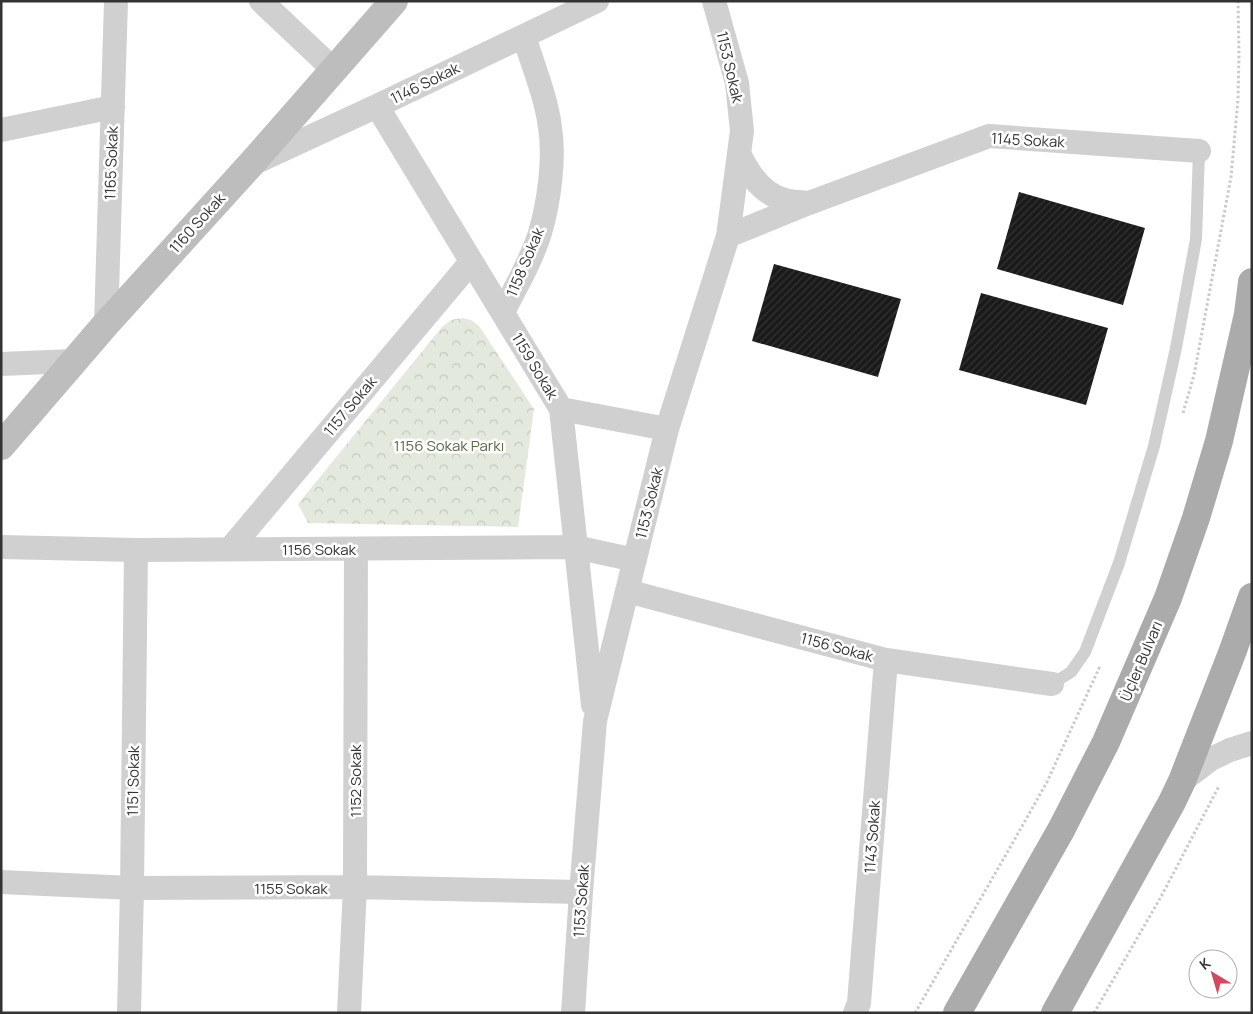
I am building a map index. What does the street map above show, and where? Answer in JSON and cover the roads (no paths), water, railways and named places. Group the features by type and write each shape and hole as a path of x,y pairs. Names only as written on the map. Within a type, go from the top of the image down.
{"main road":[{"name":"Üçler Bulvarı","path":"957,1013 1061,830 1106,742 1168,598 1196,518 1219,441 1248,314 1252,282"},
{"path":"1055,1013 1182,781 1252,597"}],"street":[{"name":"1165 Sokak","path":"106,324 116,1"},
{"path":"261,1 334,70"},
{"name":"1160 Sokak","path":"1,446 73,361 252,163 394,1"},
{"name":"1146 Sokak","path":"252,163 378,106 597,1"},
{"name":"1153 Sokak","path":"573,1013 595,721 667,429 728,236 742,131 737,83 714,1"},
{"name":"1158 Sokak","path":"502,312 524,273 540,233 550,182 552,153 546,104 524,36"},
{"name":"1159 Sokak","path":"378,106 560,409 595,721"},
{"path":"1,130 113,107"},
{"name":"1145 Sokak","path":"728,236 808,203 989,136 1199,151"},
{"name":"1145 Sokak","path":"739,153 745,167 756,182 768,192 784,200 808,203"},
{"name":"1157 Sokak","path":"230,549 470,262"},
{"path":"1,364 73,361"},
{"path":"560,409 667,429"},
{"name":"1156 Sokak","path":"1,547 136,550 575,547 635,560"},
{"name":"1152 Sokak","path":"348,1013 354,887 356,549"},
{"name":"1151 Sokak","path":"129,1013 136,550"},
{"name":"1156 Sokak","path":"627,591 886,660 1052,684"},
{"name":"1143 Sokak","path":"855,1013 859,1003 886,660"},
{"path":"1182,781 1211,759 1252,743"},
{"name":"1155 Sokak","path":"1,882 132,888 354,887 581,892"}],"lane":[{"path":"1052,684 1071,672 1085,652 1119,563 1154,446 1176,348 1196,239 1199,151"}],"park label":[{"name":"1156 Sokak Parkı","path":"449,445"}]}
